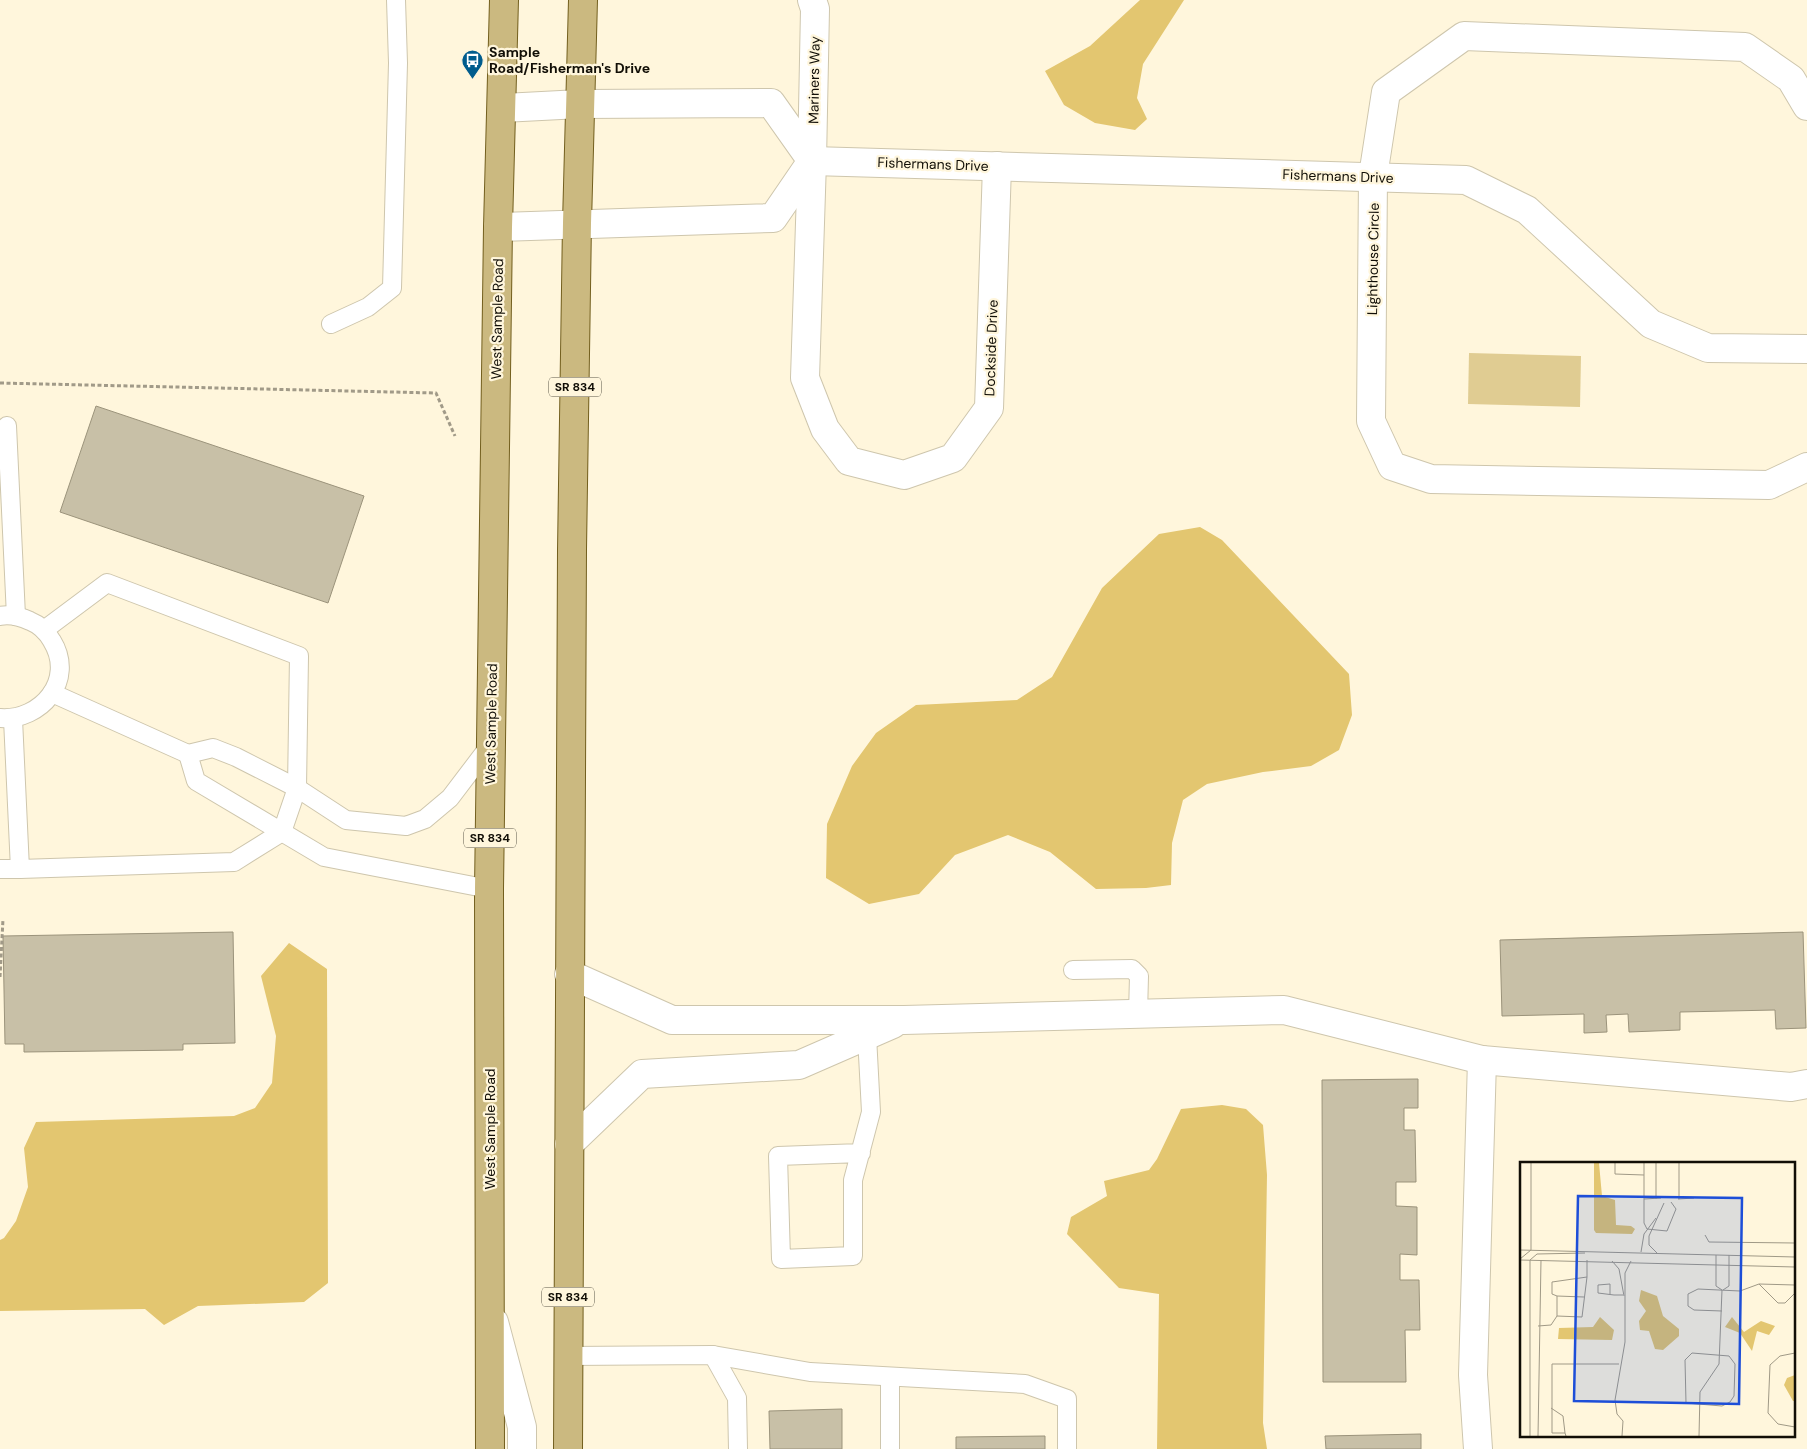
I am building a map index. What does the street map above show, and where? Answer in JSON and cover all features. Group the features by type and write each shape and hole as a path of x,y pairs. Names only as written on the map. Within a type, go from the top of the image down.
{"main road":[{"name":"West Sample Road","path":"490,1449 489,889 498,226 504,0"},
{"name":"SR 834","path":"568,1449 569,974 577,223 583,0"}],"street":[{"name":"Mariners Way","path":"812,0 815,10 812,161"},
{"name":"Lighthouse Circle","path":"1807,106 1791,79 1745,48 1464,36 1386,92 1373,176 1371,421 1392,466 1431,479 1769,485 1807,467"},
{"path":"498,226 773,218 812,161 771,103 580,104 502,108"},
{"name":"Dockside Drive","path":"812,161 805,378 825,429 849,461 904,474 954,458 989,408 997,166"},
{"name":"Fishermans Drive","path":"812,161 1466,180 1527,210 1651,324 1708,348 1807,349"},
{"path":"569,974 672,1020 904,1020 1284,1010 1482,1060 1791,1087 1807,1084"},
{"path":"569,1144 642,1074 799,1065 904,1020"},
{"path":"1478,1449 1473,1375 1482,1060"},
{"path":"490,1309 522,1427 522,1449"}],"lane":[{"path":"330,324 368,307 392,288 398,63 398,6 396,0"},
{"path":"8,426 8,616 35,623 44,630 55,647 59,662 58,678 52,693 42,705 29,714 6,718 8,765 20,869"},
{"path":"0,869 234,862 282,832 297,788 299,656 107,583 44,630"},
{"path":"52,693 188,754 213,748 236,757 297,788 346,820 406,826 425,819 450,798 491,744"},
{"path":"188,754 196,781 324,857 489,889"},
{"path":"1073,970 1132,969 1139,976 1138,1014"},
{"path":"861,1153 778,1156 781,1259 853,1256 853,1180 861,1153 872,1112 867,1036"},
{"path":"567,1356 712,1355 810,1372 1026,1384 1066,1399 1067,1449"},
{"path":"712,1355 737,1398 738,1449"},
{"path":"890,1376 890,1449"}],"path":[{"path":"0,383 436,393 455,436"},
{"path":"0,976 3,919"}],"shaded area":[{"path":"1140,0 1184,0 1143,64 1137,98 1147,119 1135,130 1095,123 1064,105 1045,71 1090,46"},
{"path":"1469,353 1581,356 1580,407 1468,404"},
{"path":"1200,527 1222,540 1349,674 1352,715 1339,750 1311,766 1263,772 1207,784 1183,800 1172,843 1171,885 1146,888 1096,889 1050,852 1008,835 955,855 919,894 869,904 826,878 827,824 852,766 876,733 916,705 1017,700 1052,677 1102,588 1159,534"},
{"path":"289,943 327,969 328,1283 304,1302 198,1306 164,1325 145,1309 0,1311 0,1240 4,1238 16,1221 28,1187 24,1148 36,1122 234,1116 255,1108 272,1083 276,1036 261,976"},
{"path":"1222,1105 1246,1109 1263,1125 1267,1175 1263,1423 1267,1449 1157,1449 1159,1294 1119,1288 1067,1234 1071,1217 1107,1196 1104,1181 1149,1170 1157,1159 1181,1109"}],"building":[{"path":"96,406 364,496 328,603 60,512"},
{"path":"233,932 235,1043 183,1044 183,1050 24,1052 24,1044 5,1044 3,936"},
{"path":"1803,932 1806,1028 1776,1029 1775,1010 1680,1012 1680,1030 1629,1032 1628,1014 1606,1015 1607,1032 1584,1033 1584,1014 1502,1016 1500,940"},
{"path":"1418,1079 1418,1108 1404,1108 1404,1130 1415,1130 1416,1182 1396,1182 1396,1206 1417,1207 1417,1255 1400,1254 1400,1280 1419,1280 1420,1330 1405,1330 1406,1382 1323,1382 1322,1080"},
{"path":"842,1409 842,1449 770,1449 769,1411"},
{"path":"1421,1434 1421,1449 1326,1449 1325,1436"},
{"path":"1045,1436 1045,1449 956,1449 956,1437"}],"place":[{"name":"Sample Road/Fisherman's Drive","path":"473,79"}]}
